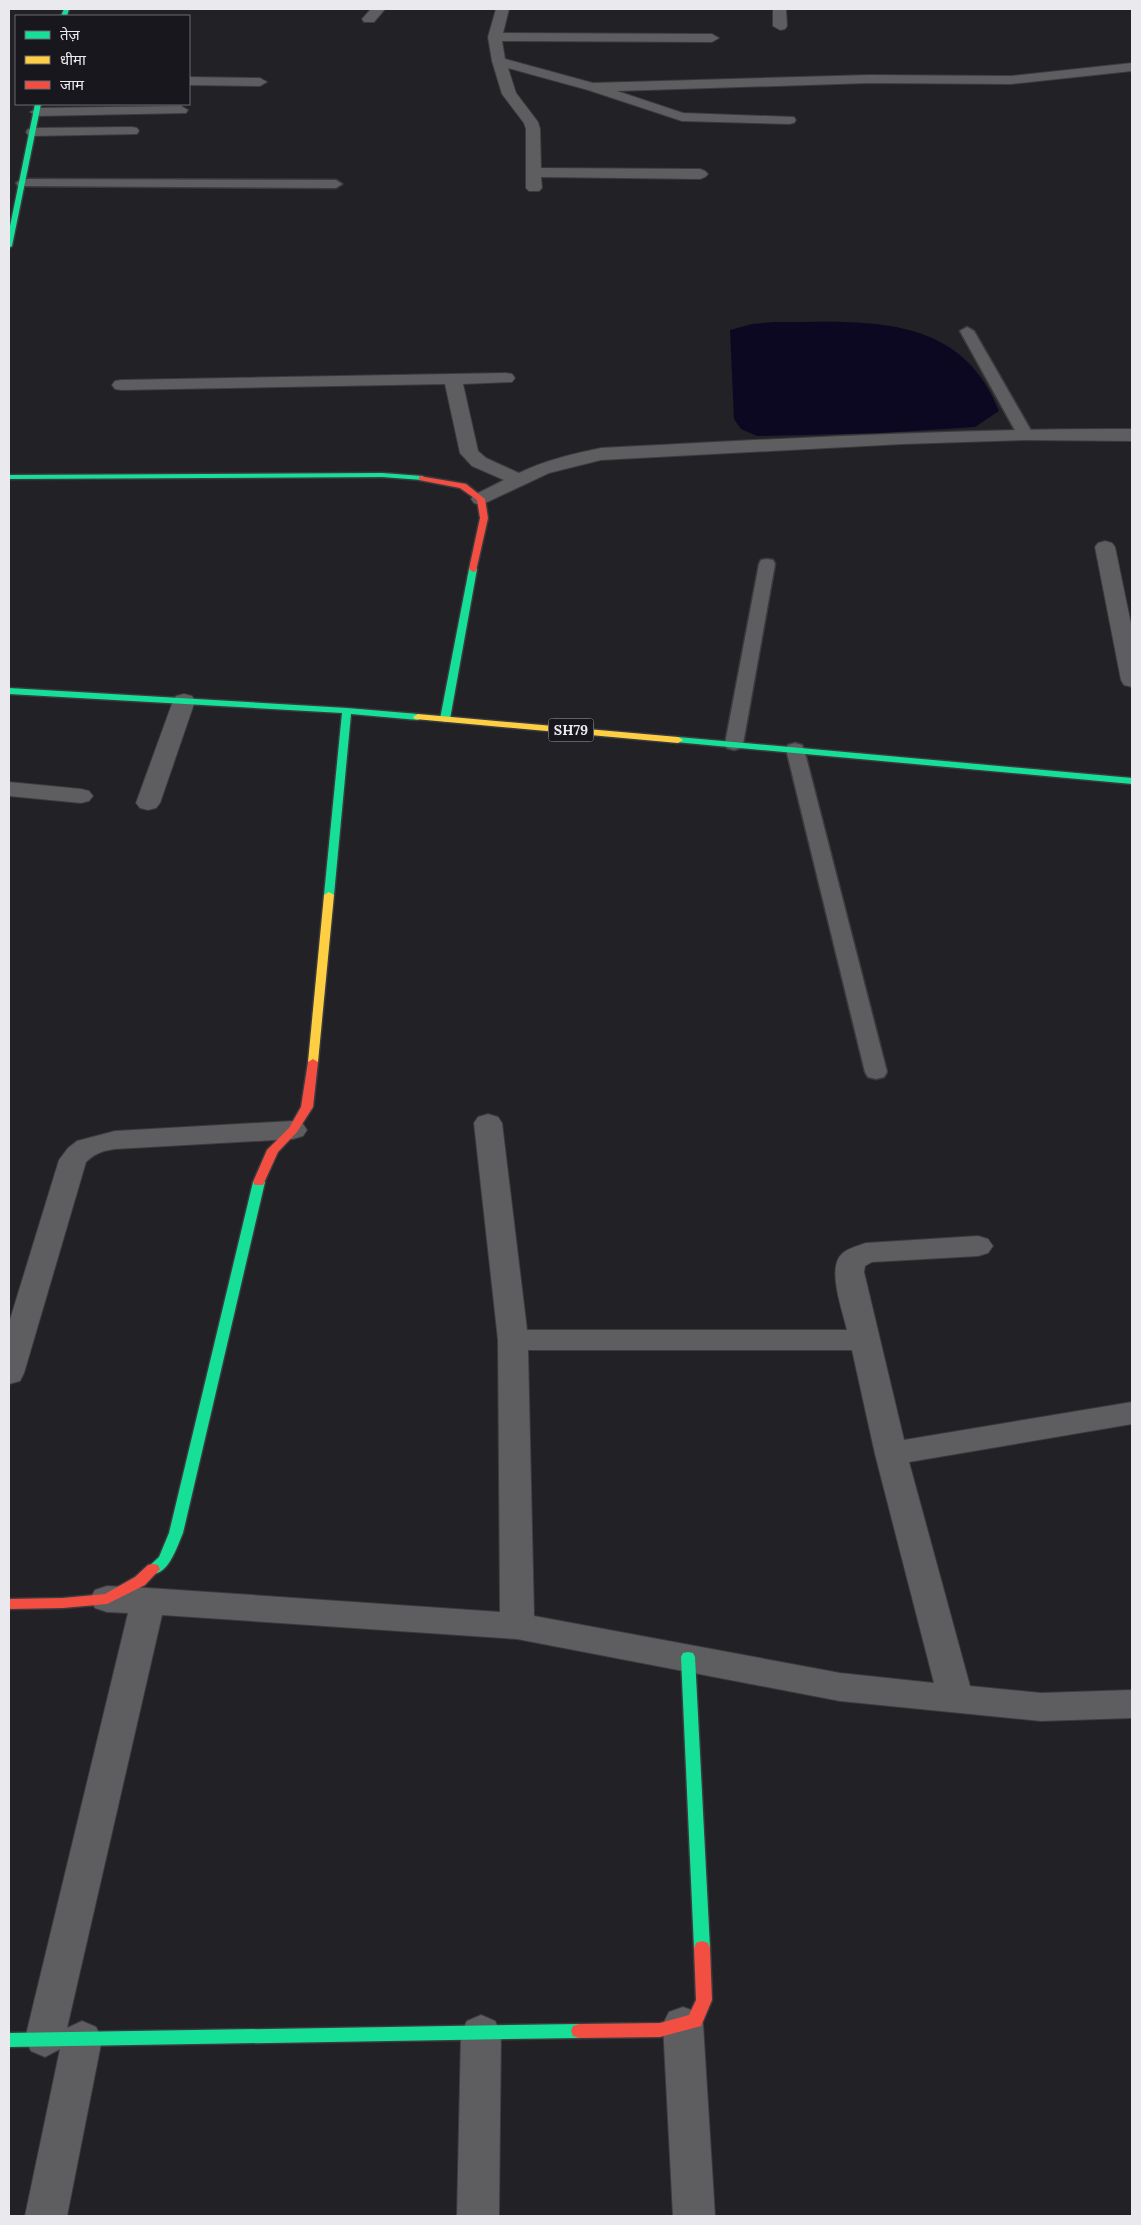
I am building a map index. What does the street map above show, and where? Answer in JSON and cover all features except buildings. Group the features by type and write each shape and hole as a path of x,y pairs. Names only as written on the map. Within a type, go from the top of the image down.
{"main road":[{"path":"9,246 38,108"},
{"path":"9,477 382,475 432,479 463,486 481,500 484,518 477,545 445,719"},
{"name":"SH79","path":"9,691 347,711 795,749 1132,781"},
{"path":"9,1604 63,1603 107,1599 140,1581 164,1560 176,1533 261,1175 273,1150 294,1130 307,1107 347,711"},
{"path":"9,2040 660,2030 694,2020 704,2000 688,1657"}],"street":[{"path":"502,9 495,37 509,94 531,122 533,129 534,188"},
{"path":"779,9 780,26"},
{"path":"495,37 712,38"},
{"path":"500,61 593,87 682,116 789,120"},
{"path":"593,87 868,79 1012,80 1132,67"},
{"path":"190,81 260,82"},
{"path":"38,108 181,110"},
{"path":"33,132 132,131"},
{"path":"534,172 700,174"},
{"path":"121,385 506,378"},
{"path":"453,379 470,452 479,462 520,480"},
{"path":"481,500 542,469 571,460 601,454 903,438 1025,434 1132,435"},
{"path":"1105,547 1132,680"},
{"path":"148,804 184,701"},
{"path":"9,788 81,796"},
{"path":"488,1123 513,1340 517,1626"},
{"path":"9,1373 72,1160 82,1149 91,1144 115,1140 294,1130"},
{"path":"956,1699 891,1454 849,1272 852,1261 866,1253 978,1246"},
{"path":"513,1340 864,1340"},
{"path":"891,1454 1132,1413"},
{"path":"107,1599 517,1626 840,1687 1041,1707 1132,1704"},
{"path":"46,2216 64,2039 148,1601"},
{"path":"683,2024 694,2216"},
{"path":"478,2216 480,2033"}],"lane":[{"path":"22,183 336,184"},
{"path":"967,330 1025,434"},
{"path":"734,744 767,564"},
{"path":"795,749 876,1072"}],"shaded area":[{"path":"774,322 874,324 906,329 934,339 960,355 982,378 999,411 975,427 880,433 757,436 741,429 734,419 730,330 752,324"}],"traffic: fast":[{"path":"64,15 66,9"},
{"path":"9,246 38,105"},
{"path":"9,477 382,475 422,478"},
{"path":"445,719 473,569"},
{"path":"9,691 418,717"},
{"path":"329,895 347,711"},
{"path":"678,740 1132,781"},
{"path":"153,1569 164,1560 176,1533 259,1182"},
{"path":"688,1657 702,1948"},
{"path":"9,2040 579,2031"}],"traffic: slow":[{"path":"418,717 678,740"},
{"path":"313,1062 329,895"}],"traffic: jam":[{"path":"422,478 463,486 481,499 484,518 473,569"},
{"path":"259,1182 273,1150 293,1130 307,1107 313,1062"},
{"path":"9,1604 63,1603 107,1599 140,1581 153,1569"},
{"path":"579,2031 660,2030 695,2021 704,2000 702,1948"}]}
